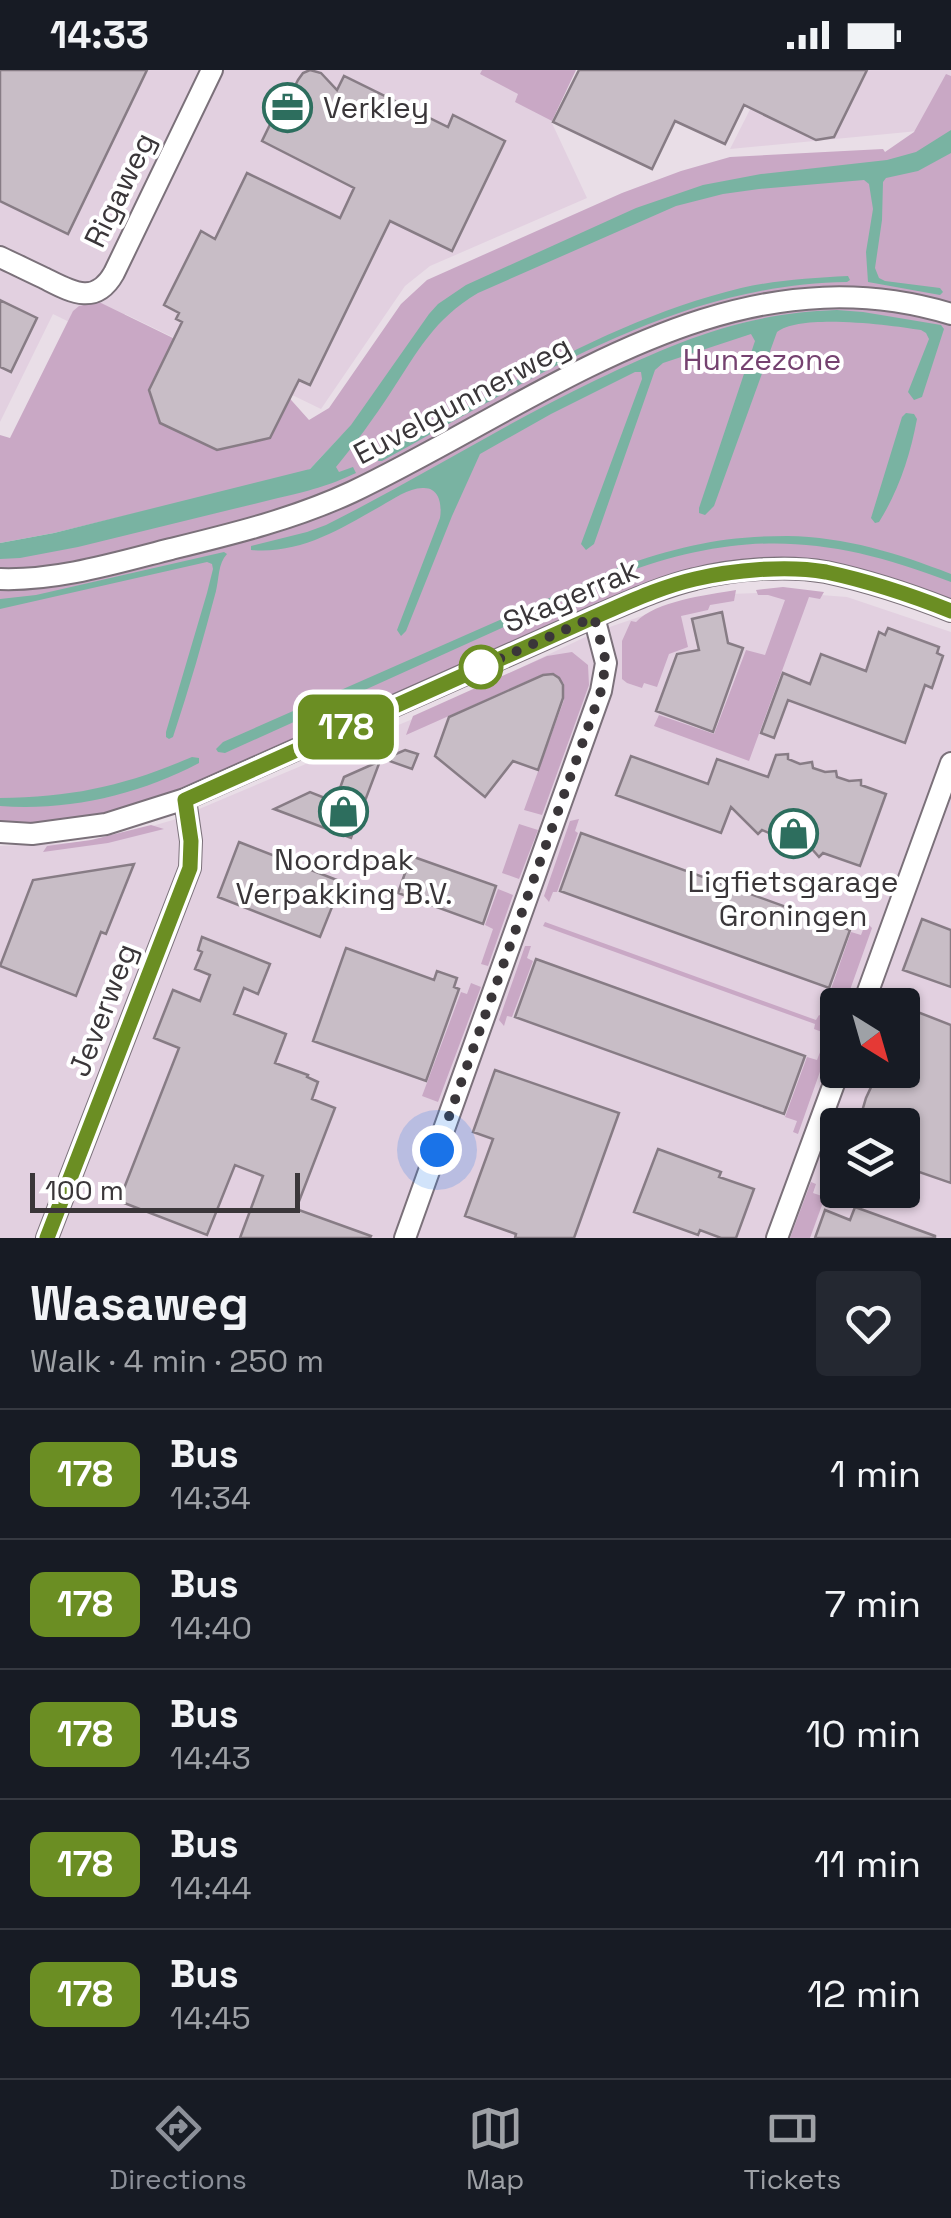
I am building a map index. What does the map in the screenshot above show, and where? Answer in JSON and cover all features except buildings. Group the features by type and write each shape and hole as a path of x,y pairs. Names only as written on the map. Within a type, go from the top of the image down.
{"street":[{"name":"Rigaweg","path":"0,257 72,292 87,294 103,287 114,273 212,70"},
{"name":"Euvelgunnerweg","path":"0,579 52,576 136,558 300,513 354,491 565,378 651,338 723,313 829,296 906,303 951,314"},
{"name":"Skagerrak","path":"0,832 32,834 106,824 185,800 594,617 694,579 780,569 824,572 914,596 951,611"},
{"path":"406,1238 601,691 606,662 594,617"},
{"path":"869,988 951,763"},
{"name":"Jeverweg","path":"46,1238 190,868 185,800"},
{"path":"777,1238 832,1088"}],"shaded area":[{"path":"0,70 575,70 551,121 587,198 430,266 405,286 321,409 125,314 112,343 53,314 0,422"},
{"path":"770,70 951,70 950,107 918,131 730,149"},
{"path":"951,130 951,153 918,171 883,182 875,268 885,281 940,288 940,295 868,282 866,252 873,209 869,184 864,180 759,189 676,206 462,303 428,337 336,467 339,472 353,467 356,473 309,490 78,547 0,559 0,543 310,469 351,425 438,304 466,285 636,208 703,185 761,174 887,160 916,152"},
{"path":"848,276 847,282 784,287 723,300 663,319 548,370 378,461 380,455 511,383 646,318 741,288"},
{"path":"837,310 941,325 944,329 922,397 914,400 908,392 929,339 921,330 825,322 789,326 777,332 714,506 705,515 699,513 699,508 755,341 751,334 663,363 655,370 594,544 586,550 581,544 642,379 641,372 551,414 480,454 401,636 397,630 440,518 440,503 434,491 407,491 334,532 303,544 251,550 251,546 326,525 562,397 655,353 741,323"},
{"path":"906,413 917,419 911,446 892,498 875,523 871,518"},
{"path":"787,536 830,539 891,553 951,574 951,582 907,566 825,547 746,545 706,550 619,575 225,753 216,749 223,742 620,567 702,544"},
{"path":"227,554 220,566 196,664 173,737 169,739 166,732 212,564 0,609 0,599 36,595"},
{"path":"781,592 847,597 951,632 951,1238 0,1238 0,846 96,842 173,820 415,718 598,631 674,605 730,594"},
{"path":"192,757 199,758 199,763 127,792 52,806 0,806 0,798 98,788 144,776"}],"green space":[{"path":"482,70 576,70 552,121 515,102 518,94 480,74"},
{"name":"Hunzezone","path":"946,74 951,76 951,599 890,577 825,563 725,563 681,571 619,594 157,799 52,823 0,821 0,547 313,472 343,434 302,473 0,543 0,435 10,438 73,311 79,306 99,302 284,392 309,420 329,408 401,304 427,280 622,193 730,157 883,149 885,152 914,132"},
{"path":"783,587 824,592 820,599 809,597 749,761 654,726 659,715 714,734 746,650 765,655 785,600 758,595 756,590"},
{"path":"736,590 734,601 681,616 688,647 669,654 657,687 644,683 642,688 622,679 622,641 631,621 669,604"},
{"path":"572,652 588,665 589,685 542,815 524,810 564,700 564,684 555,674 543,674 406,735 413,716 547,656"},
{"path":"579,819 575,831 578,833 557,892 553,892 549,902 544,896 570,821"},
{"path":"519,824 538,830 519,879 502,873"},
{"path":"151,825 164,829 108,843 43,852 47,846"},
{"path":"498,889 513,895 488,966 481,964 493,929 485,925"},
{"path":"545,922 816,1020 819,1015 820,1031 814,1029 815,1024 543,926"},
{"path":"866,922 872,928 851,988 831,988 851,932 861,935"},
{"path":"525,946 531,946 527,958 533,961 512,1017 507,1016 504,1026 499,1020"},
{"path":"471,983 481,987 438,1102 422,1096 461,992 467,994"},
{"path":"820,1052 820,1072 798,1134 793,1132 797,1121 785,1117 807,1057 817,1060"},
{"path":"811,1182 816,1184 813,1193 820,1195 821,1208 810,1238 790,1238"}],"bus line":[{"name":"178","path":"47,1238 190,868 185,800 594,617 694,579 780,569 824,572 914,596 951,611"}],"place":[{"name":"Verkley","path":"288,108"},
{"name":"Noordpak Verpakking B.V.","path":"344,811"},
{"name":"Ligfietsgarage Groningen","path":"793,833"}],"route":[{"path":"437,1150 601,691 606,662 594,617 481,667"}]}
